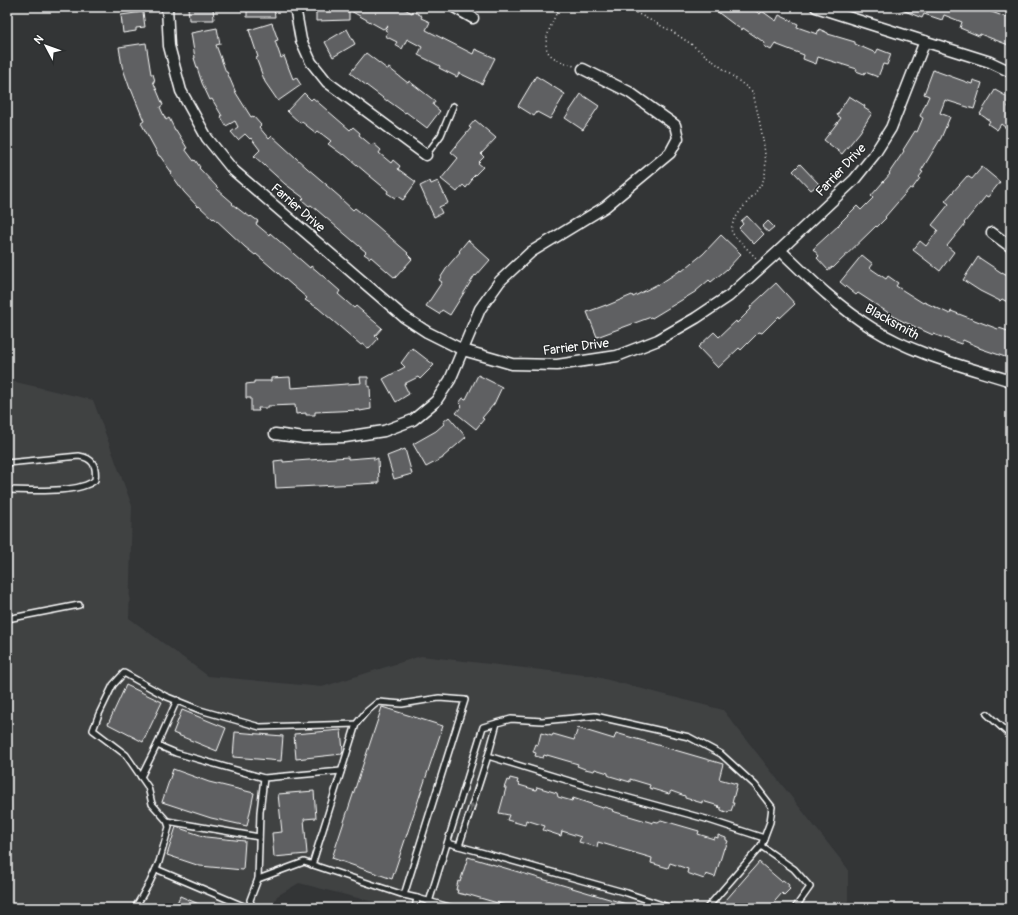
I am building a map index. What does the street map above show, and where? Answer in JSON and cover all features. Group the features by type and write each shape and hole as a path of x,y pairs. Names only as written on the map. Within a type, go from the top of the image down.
{"street":[{"name":"Farrier Drive","path":"167,7 169,46 180,91 207,138 233,170 404,317 427,332 463,350 479,356 512,364 557,366 617,356 658,340 696,318 728,296 763,266 854,180 874,155 892,128 925,41"},
{"path":"295,7 301,40 311,62 327,82 426,154"},
{"path":"454,7 473,18"},
{"path":"816,7 990,62 1011,72"},
{"path":"275,434 304,438 345,437 384,431 413,420 436,401 450,380 480,309 500,281 531,252 605,207 670,153 678,138 675,125 630,92 583,69"},
{"path":"992,233 1011,247"},
{"name":"Blacksmith","path":"780,250 832,300 873,329 920,352 1011,381"}],"lane":[{"path":"426,154 441,135 453,106"},
{"path":"7,462 79,456 87,457 94,465 96,476 95,480 91,484 63,490 7,490"},
{"path":"7,619 79,605"},
{"path":"136,908 156,869 168,827 167,821 152,804 148,788 126,755 93,730 113,685 124,673 166,696 200,710 260,727 356,724"},
{"path":"312,865 356,724 366,712 378,702 402,704 439,698 465,700 404,895"},
{"path":"141,777 177,700"},
{"path":"987,714 1011,736"},
{"path":"429,902 483,727 511,719 542,721 595,716 689,737 721,754 755,785 772,807 770,822 762,846 707,908"},
{"path":"459,846 497,723"},
{"path":"157,745 176,753 264,778 341,771"},
{"path":"488,756 706,819 764,838"},
{"path":"252,908 250,900 258,879 260,812 264,778"},
{"path":"167,821 259,837"},
{"path":"449,841 459,846 627,893 671,908"},
{"path":"762,846 794,869 810,887 795,908"},
{"path":"258,879 304,862 404,895 453,908"},
{"path":"156,869 248,908"},
{"path":"415,908 417,898"}],"path":[{"path":"559,7 549,30 546,46 549,54 557,59 583,69"},
{"path":"625,7 679,36 753,92 763,140 766,166 764,178 760,187 735,219 731,229 732,232 763,266"}],"shaded area":[{"path":"7,380 93,400 132,506 129,618 208,676 322,687 421,656 593,676 723,710 848,869 848,908 397,908 299,883 277,896 272,908 7,908"}],"building":[{"path":"188,7 213,7 214,20 189,20"},
{"path":"247,7 274,8 275,17 247,17"},
{"path":"318,7 343,7 343,10 349,10 349,20 316,21 316,11 318,11"},
{"path":"361,7 401,7 412,13 413,11 422,16 421,18 430,22 426,30 473,54 475,49 495,58 482,84 459,73 457,77 439,68 440,66 418,55 422,47 407,39 402,49 395,45 397,42 385,36 388,32 385,30 388,26 383,29 349,10 359,10"},
{"path":"711,7 750,7 760,14 762,11 776,21 779,15 798,24 797,27 817,34 819,29 828,34 855,42 855,44 876,53 878,49 891,54 887,65 883,64 878,77 865,72 864,74 856,71 857,69 818,57 816,64 803,59 804,55 775,44 771,50 764,46 765,43 743,28 742,30 736,26"},
{"path":"895,7 991,7 989,11 1011,19 1011,46 980,34 979,36 960,28 962,22 944,15 942,20 924,14 922,18"},
{"path":"143,12 145,27 136,28 136,31 123,33 121,15"},
{"path":"272,23 278,40 275,41 281,58 284,56 293,79 296,77 301,85 278,101 265,82 256,58 258,57 249,30"},
{"path":"217,28 220,44 216,45 226,72 236,93 251,117 253,116 261,125 259,127 269,139 272,136 353,210 355,208 408,253 407,254 412,259 395,278 371,257 370,258 364,254 366,252 311,205 309,206 302,200 304,198 285,184 254,156 260,150 251,138 250,139 245,134 238,140 231,132 238,127 235,121 226,126 221,117 222,116 212,99 210,100 202,83 194,58 191,33"},
{"path":"347,29 355,44 333,57 325,42"},
{"path":"146,43 151,74 153,74 155,81 153,81 163,105 160,107 166,120 169,118 187,148 185,149 194,161 195,160 200,167 199,168 218,188 217,189 233,203 232,204 245,214 258,221 256,224 269,235 270,233 310,268 311,266 316,270 340,291 338,294 354,308 356,306 382,328 375,336 378,339 369,349 363,344 361,345 318,308 305,300 307,298 256,254 255,255 245,247 214,218 213,219 199,206 198,207 184,192 159,156 141,123 144,121 122,66 119,47"},
{"path":"366,53 408,83 409,81 435,101 433,105 440,111 427,128 406,112 405,113 387,101 350,73"},
{"path":"933,70 972,84 973,80 982,83 974,109 945,100 940,113 950,117 941,138 921,171 923,172 919,177 920,178 912,189 910,188 877,227 876,226 833,268 832,267 828,270 817,258 819,256 813,249 857,206 861,210 873,198 871,196 890,174 889,173 915,131 917,132 923,118 920,116 929,96 924,94"},
{"path":"536,76 565,94 550,119 537,112 534,116 518,106"},
{"path":"995,90 1011,99 1008,107 1011,109 1011,132 1001,124 997,130 988,124 990,121 980,114"},
{"path":"304,93 311,100 313,98 350,130 353,127 360,133 359,135 371,145 373,143 381,150 379,153 391,163 393,160 400,166 398,169 416,182 403,200 397,196 395,198 387,193 388,191 344,154 343,155 328,144 331,141 318,131 316,133 302,122 300,123 287,111"},
{"path":"581,94 599,106 583,130 565,118"},
{"path":"849,96 865,106 864,108 872,113 860,132 842,154 824,140 841,118 837,115"},
{"path":"475,120 496,138 481,154 484,157 478,163 483,167 471,179 472,180 466,188 463,185 457,192 441,179 458,158 451,152 471,128 469,127"},
{"path":"800,164 819,184 811,190 793,171"},
{"path":"982,167 1000,182 988,197 986,196 947,246 954,252 940,271 913,250 920,241 926,246 938,230 932,225 949,204 945,201 967,176 972,179"},
{"path":"430,181 431,184 438,181 448,203 439,207 442,213 434,217 420,186"},
{"path":"747,216 764,234 754,244 739,228 743,224 741,221"},
{"path":"768,221 774,227 768,232 762,227"},
{"path":"721,235 741,254 727,269 711,282 709,280 695,292 652,318 651,317 597,337 587,312 632,295 633,297 658,285 681,270 682,271 703,254"},
{"path":"468,240 490,260 476,276 475,275 450,315 442,310 439,314 426,306 442,282 439,280"},
{"path":"862,255 873,264 870,268 886,279 888,276 898,283 896,286 923,303 924,302 950,314 951,311 998,329 1011,332 1011,359 979,348 963,340 961,344 933,335 898,319 858,293 856,295 840,282"},
{"path":"978,257 1002,273 1011,277 1011,304 1002,299 1000,301 980,291 963,280"},
{"path":"776,283 795,304 780,318 779,316 762,333 759,332 741,350 739,348 718,368 698,347 714,332 719,337 736,321 737,323 751,309 750,307"},
{"path":"412,348 434,365 420,379 418,377 404,384 409,394 396,402 383,379 405,367 401,363"},
{"path":"478,375 502,387 494,404 482,418 484,419 476,429 456,413 462,406 459,403 463,398 466,399"},
{"path":"290,377 291,388 361,383 360,377 368,377 371,409 360,411 315,412 315,415 306,415 306,413 296,414 295,405 268,406 268,408 258,408 259,411 251,411 251,398 246,398 246,384 254,383 254,381 271,381 271,378"},
{"path":"449,417 466,437 443,458 426,467 413,444 436,431"},
{"path":"405,449 412,474 394,479 387,456"},
{"path":"348,457 348,459 374,457 374,460 378,458 379,483 276,488 274,461 283,460 283,462"},
{"path":"126,685 162,702 143,742 108,724"},
{"path":"382,707 443,726 392,879 332,858"},
{"path":"182,710 226,728 217,751 173,733"},
{"path":"578,728 614,739 616,733 723,764 719,779 737,784 731,811 728,813 721,810 721,808 718,807 719,806 685,798 685,796 671,791 669,794 649,788 650,785 630,779 630,782 610,776 608,773 595,769 594,771 585,769 577,766 578,764 547,755 544,755 543,758 535,756 536,753 533,752 536,744 538,745 541,733 552,736 553,734 574,740"},
{"path":"341,730 342,754 296,759 294,734"},
{"path":"235,732 283,736 281,761 233,757"},
{"path":"173,769 209,782 254,793 247,826 211,818 162,802"},
{"path":"510,778 518,780 517,783 520,784 519,785 536,790 537,787 557,793 558,797 572,801 573,798 653,823 653,821 658,822 661,820 699,831 698,834 714,839 715,837 718,838 718,835 726,838 728,841 725,849 724,848 715,877 706,874 704,879 687,873 688,869 670,863 668,868 651,863 652,858 598,842 597,847 579,842 581,837 562,831 561,836 543,830 545,826 526,820 525,825 507,820 509,815 499,813 506,788 504,788 507,780 509,781"},
{"path":"314,791 316,818 304,819 307,854 274,857 272,833 282,832 278,794"},
{"path":"176,827 206,837 245,841 243,870 200,866 167,855"},
{"path":"468,857 633,906 633,908 515,908 466,894 457,893 458,890 456,890 458,881 460,882"},
{"path":"759,862 781,881 783,880 789,885 788,887 790,889 784,895 782,893 769,908 719,908"},
{"path":"180,896 208,908 175,908"}]}
